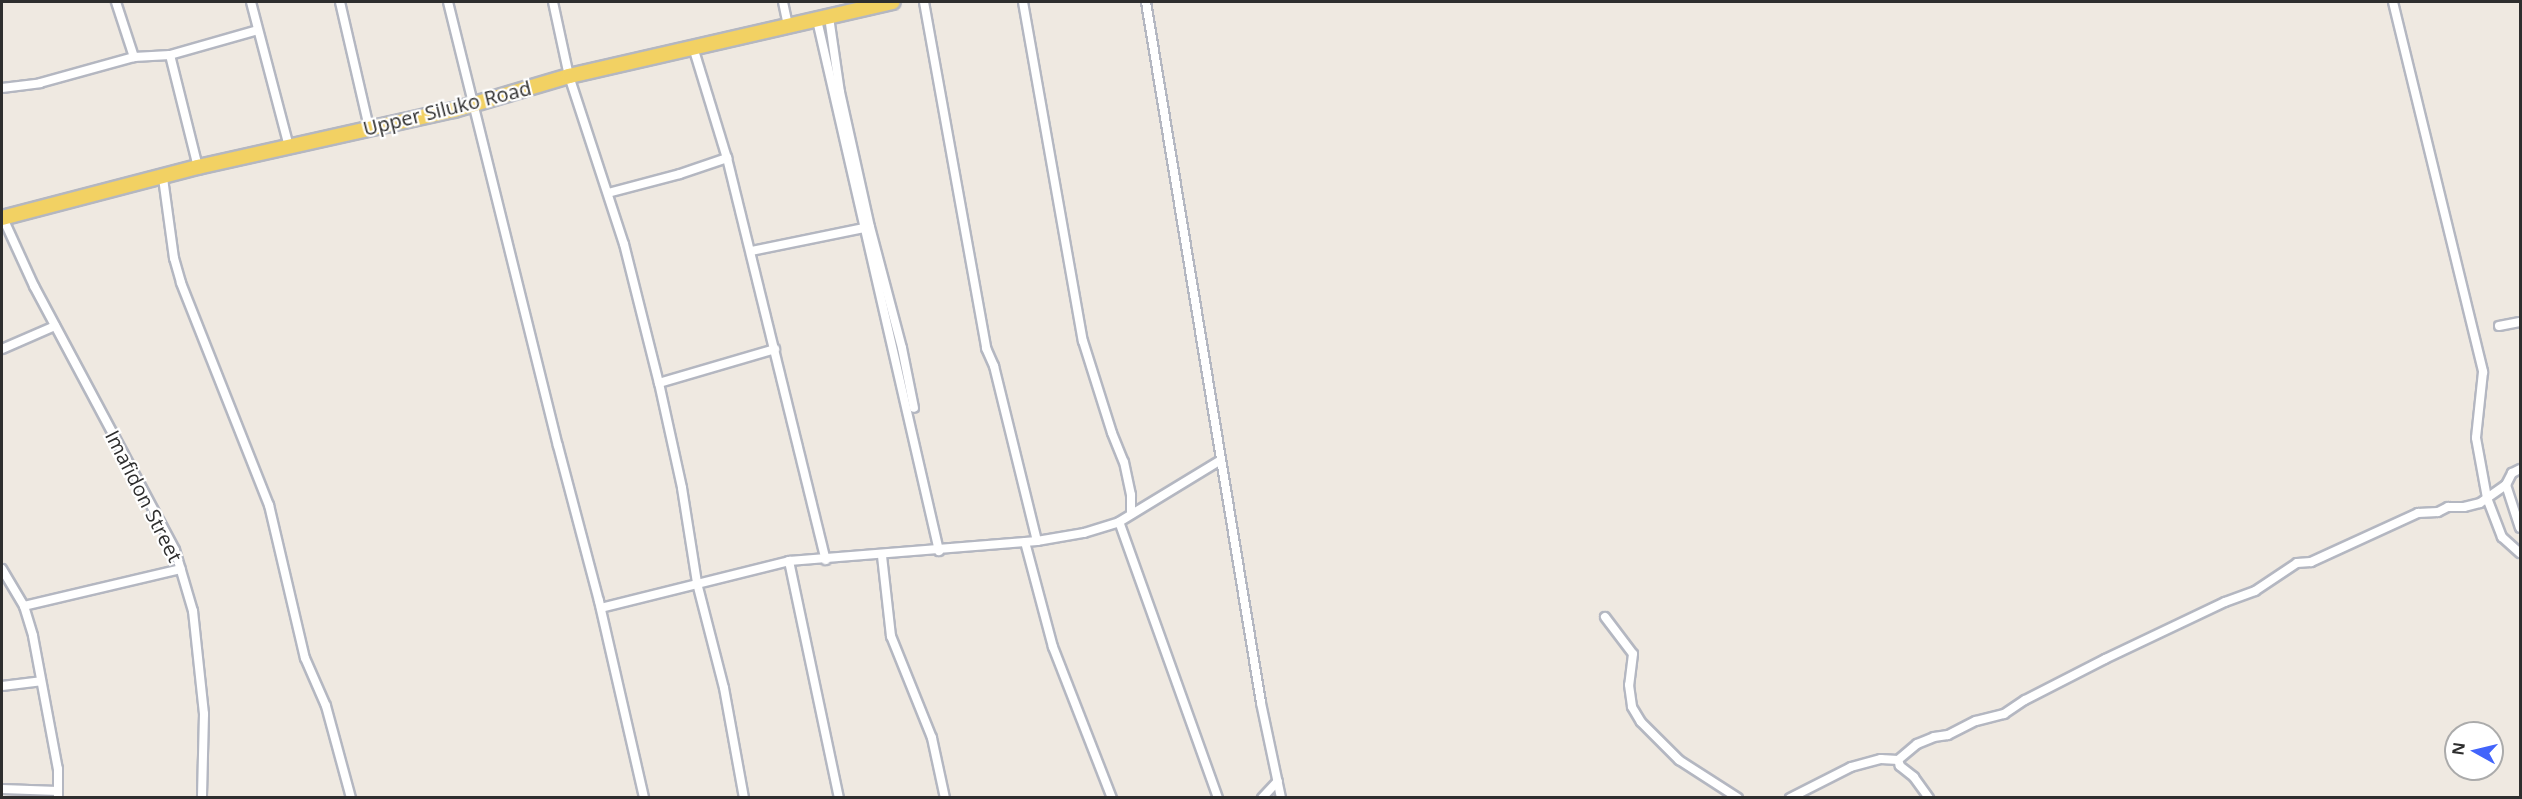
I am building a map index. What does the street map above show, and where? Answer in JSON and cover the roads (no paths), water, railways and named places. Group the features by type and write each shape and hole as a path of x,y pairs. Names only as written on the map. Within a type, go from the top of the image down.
{"main road":[{"name":"Upper Siluko Road","path":"2,218 163,178 198,167 474,104 569,76 893,2"}],"street":[{"path":"116,2 134,57"},
{"path":"251,2 290,147"},
{"path":"340,2 369,128"},
{"path":"448,2 558,446 601,608 645,798"},
{"path":"553,2 569,76 608,193 659,383 682,488 697,583 724,688 744,798"},
{"path":"783,2 788,26"},
{"path":"924,2 986,348 994,366 1014,441 1037,541"},
{"path":"1023,2 1083,341 1112,433 1124,462 1131,495 1131,514"},
{"path":"1146,2 1261,703 1281,798"},
{"path":"2393,2 2482,372 2476,438 2487,498 2502,537 2520,554"},
{"path":"823,18 939,551"},
{"path":"2,88 40,83 134,57 170,55 258,30"},
{"path":"693,46 727,158 826,560"},
{"path":"170,55 198,167"},
{"path":"608,193 680,174 727,158"},
{"path":"163,178 174,258 181,283 269,505 305,658 326,706 351,798"},
{"name":"Imafidon Street","path":"2,218 55,326 164,527 181,569 193,612 204,714 202,798"},
{"path":"750,249 867,225"},
{"path":"867,225 902,348 914,408"},
{"path":"2499,326 2520,322"},
{"path":"2,349 55,326"},
{"path":"659,383 775,349"},
{"path":"601,608 789,561 939,551 1037,541 1083,533 1119,522 1221,460"},
{"path":"1790,798 1851,768 1881,759 1898,760 1917,744 1934,737 1948,735 1976,721 2004,714 2025,699 2105,659 2225,602 2255,591 2297,563 2311,562 2418,513 2438,512 2448,507 2464,507 2487,498 2506,485 2512,473 2520,469"},
{"path":"2506,485 2520,528"},
{"path":"1119,522 1218,798"},
{"path":"1025,542 1053,647 1112,798"},
{"path":"882,556 891,636 932,738 945,798"},
{"path":"789,561 839,798"},
{"path":"2,569 24,606 58,768 58,794 2,789"},
{"path":"24,606 181,569"},
{"path":"1605,617 1633,654 1629,685 1632,706 1641,722 1679,760 1738,798"},
{"path":"2,686 41,681"},
{"path":"1898,760 1900,766 1914,777 1929,798"},
{"path":"1262,798 1278,781"}]}
